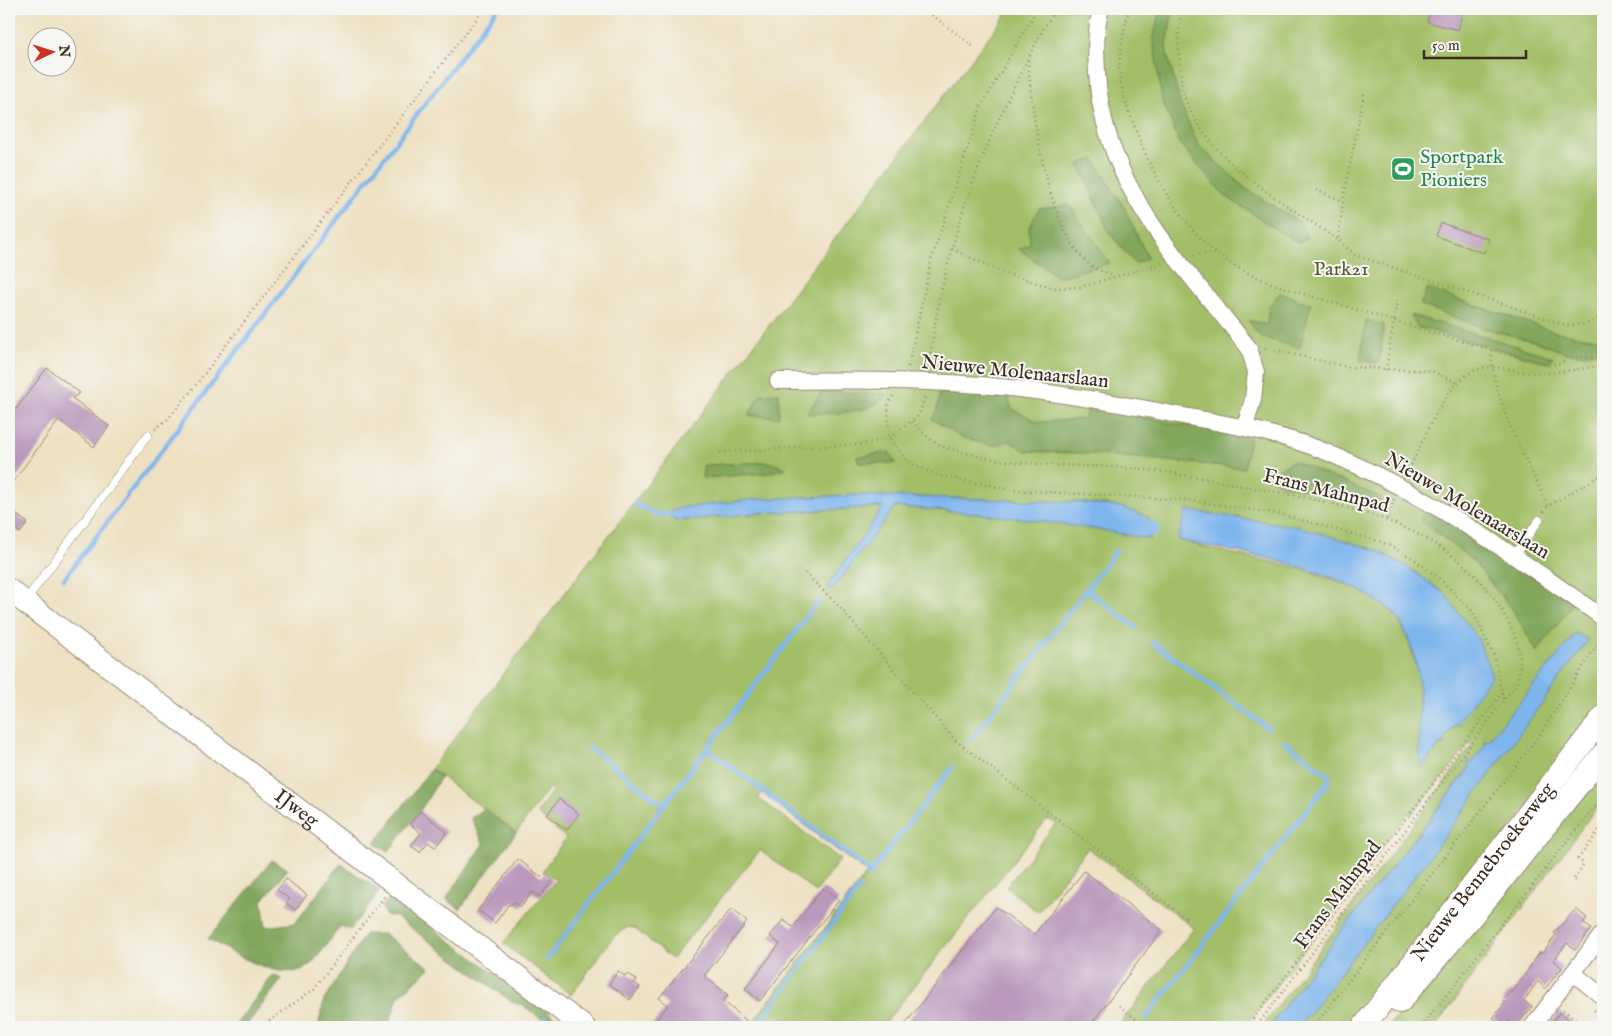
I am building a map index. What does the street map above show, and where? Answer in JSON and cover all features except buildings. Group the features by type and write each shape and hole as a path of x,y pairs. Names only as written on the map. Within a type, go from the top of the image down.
{"main road":[{"name":"IJweg","path":"17,596 584,1027"},
{"name":"Nieuwe Bennebroekerweg","path":"1363,1027 1603,717"},
{"name":"Nieuwe Bennebroekerweg","path":"1378,1027 1499,884 1603,754"}],"street":[{"path":"1101,9 1098,19 1096,55 1102,118 1121,172 1136,202 1152,226 1249,348 1256,372 1253,399 1245,427"},
{"name":"Nieuwe Molenaarslaan","path":"778,381 981,385 1104,401 1245,427 1330,453 1400,487 1514,556 1603,618"},
{"path":"1532,1027 1603,933"},
{"path":"1573,973 1603,996"}],"lane":[{"path":"17,596 148,435"},
{"path":"1514,556 1539,520"}],"path":[{"path":"148,435 168,419 192,390 484,9"},
{"path":"924,9 974,47"},
{"path":"1037,9 981,107 931,261 915,341 902,382 888,404 889,438 908,462 940,476 1013,490 1205,503 1280,514 1382,542 1414,559 1440,579 1473,612 1494,656 1504,700"},
{"path":"720,452 863,444 889,438 912,422 923,408 928,383 933,330 952,249 973,183 1006,100 1056,9"},
{"path":"1129,9 1123,33 1120,77 1146,156 1154,173 1192,228 1217,253 1263,279 1393,321 1492,350 1549,365 1559,364 1569,358 1603,358"},
{"path":"1183,9 1178,54 1183,92 1197,123 1216,148 1237,169 1338,240 1355,255 1569,326 1588,323 1603,316"},
{"path":"952,249 1004,273 1054,288 1081,287 1115,276 1094,268 1081,256 1069,237 1054,201 1037,140 1028,59"},
{"path":"1338,240 1342,201 1364,94"},
{"path":"1316,190 1342,201"},
{"path":"1386,370 1397,299"},
{"path":"1249,348 1259,347 1348,367 1432,371 1443,374 1458,383"},
{"path":"1492,350 1491,367 1496,390 1548,506"},
{"path":"1387,518 1400,487 1444,400 1458,383 1478,368 1491,367 1533,373 1603,365"},
{"name":"Frans Mahnpad","path":"912,422 938,445 1000,460 1140,469 1317,499 1387,518 1435,544 1462,562 1498,604 1517,639 1521,654 1518,678 1504,700 1256,1027"},
{"path":"1539,520 1548,506 1603,474"},
{"path":"805,573 835,602 955,740 1186,918"},
{"path":"1312,1027 1539,736 1603,635"},
{"path":"1247,1027 1502,693"},
{"path":"1421,1027 1603,796"},
{"path":"1576,881 1573,880 1584,864 1578,859 1603,825"},
{"path":"261,1027 314,989 395,883"},
{"path":"1551,1001 1585,1027"},
{"path":"1119,1006 1147,1027"},
{"path":"1581,1024 1603,1023"}],"green space":[{"name":"Park21","path":"1010,9 1603,9 1603,609 1599,623 1603,629 1603,704 1596,717 1357,1027 1296,1027 1588,640 1576,633 1487,742 1484,740 1485,745 1472,764 1468,761 1467,763 1470,766 1343,928 1270,1027 1262,1027 1473,744 1471,742 1412,815 1408,813 1245,1027 1118,1027 1194,928 1088,848 1038,912 1006,887 1056,823 1047,819 882,1027 749,1027 867,873 762,793 758,798 840,859 816,892 760,850 672,959 634,928 628,927 613,937 571,995 503,943 556,880 543,870 566,838 537,813 553,790 549,788 516,833 431,769","holes":["856,495 1074,502 1121,507 1150,538 1079,525 975,512 894,507 831,591 827,587 884,507 759,513 675,521 756,499","1178,540 1376,550 1403,564 1444,593 1460,725 1457,723 1443,741 1445,743 1444,746 1441,744 1421,768 1419,682 1417,670 1402,626 1392,611 1383,604 1347,585 1324,576"]},
{"path":"1161,9 1173,9 1166,49 1181,106 1198,145 1245,188 1302,224 1307,239 1298,242 1288,237 1224,195 1180,144 1162,100 1153,39"},
{"path":"1094,159 1123,206 1148,258 1135,264 1109,232 1079,164"},
{"path":"1069,205 1110,263 1058,277 1019,249 1030,244 1029,228 1039,209"},
{"path":"1427,289 1556,332 1603,338 1603,351 1582,354 1567,353 1537,342 1487,329 1420,305"},
{"path":"1280,293 1311,304 1300,348 1260,337 1248,320 1267,325 1269,306"},
{"path":"1411,315 1553,357 1549,363 1417,327"},
{"path":"1366,320 1384,325 1379,363 1360,361"},
{"path":"940,388 1008,396 1012,409 1039,422 1084,419 1089,407 1250,438 1244,468 1093,454 1026,451 1009,441 993,446 960,437 932,419 937,410"},
{"path":"822,391 886,394 881,401 873,406 851,412 807,414"},
{"path":"779,393 779,417 749,416 759,395"},
{"path":"889,452 896,463 859,463 857,457"},
{"path":"1294,461 1382,498 1379,506 1282,485 1266,475"},
{"path":"768,462 786,468 768,473 702,478 704,465"},
{"path":"1425,508 1573,603 1537,652 1513,610 1472,560 1420,520"},
{"path":"1603,764 1603,799 1435,1027 1388,1027"},
{"path":"431,769 441,777 420,811 388,852 375,843"},
{"path":"484,809 516,833 460,909 446,899 484,844 471,818"},
{"path":"272,860 288,869 262,901 266,927 295,923 341,864 380,891 350,930 341,926 312,963 301,970 288,972 274,970 245,959 208,939"},
{"path":"390,897 568,1027 552,1027 523,1005 512,1002 396,917 385,915 382,906"},
{"path":"365,934 384,934 430,968 398,997 388,1027 318,1027 324,1000"},
{"path":"273,975 282,979 245,1027 234,1027"}],"water":[{"path":"856,495 1074,502 1121,507 1148,517 1150,539 1023,519 895,507 831,591 827,587 883,507 759,513 675,521 667,515 679,508 756,499"},
{"path":"1186,510 1299,527 1376,550 1403,564 1444,593 1478,639 1492,676 1459,721 1460,725 1456,723 1443,741 1445,743 1444,746 1440,744 1421,769 1417,670 1409,641 1395,614 1358,590 1309,570 1283,562 1178,540"},
{"path":"1576,633 1588,640 1429,858 1299,1027 1270,1027 1343,928 1470,767 1467,763 1468,761 1472,763 1485,745 1484,740 1487,742"}],"waterway":[{"path":"64,579 497,9"},
{"path":"636,504 654,514 672,515"},
{"path":"1132,522 1153,529"},
{"path":"970,741 1116,551"},
{"path":"1087,590 1135,627"},
{"path":"547,959 818,602"},
{"path":"1152,642 1268,728"},
{"path":"1146,1018 1329,781 1328,775 1284,741"},
{"path":"589,747 663,805"},
{"path":"707,749 871,872"},
{"path":"868,876 952,768"},
{"path":"756,1027 859,888"},
{"path":"545,1018 558,1027"}],"place":[{"name":"Sportpark Pioniers","path":"1403,169"}]}
